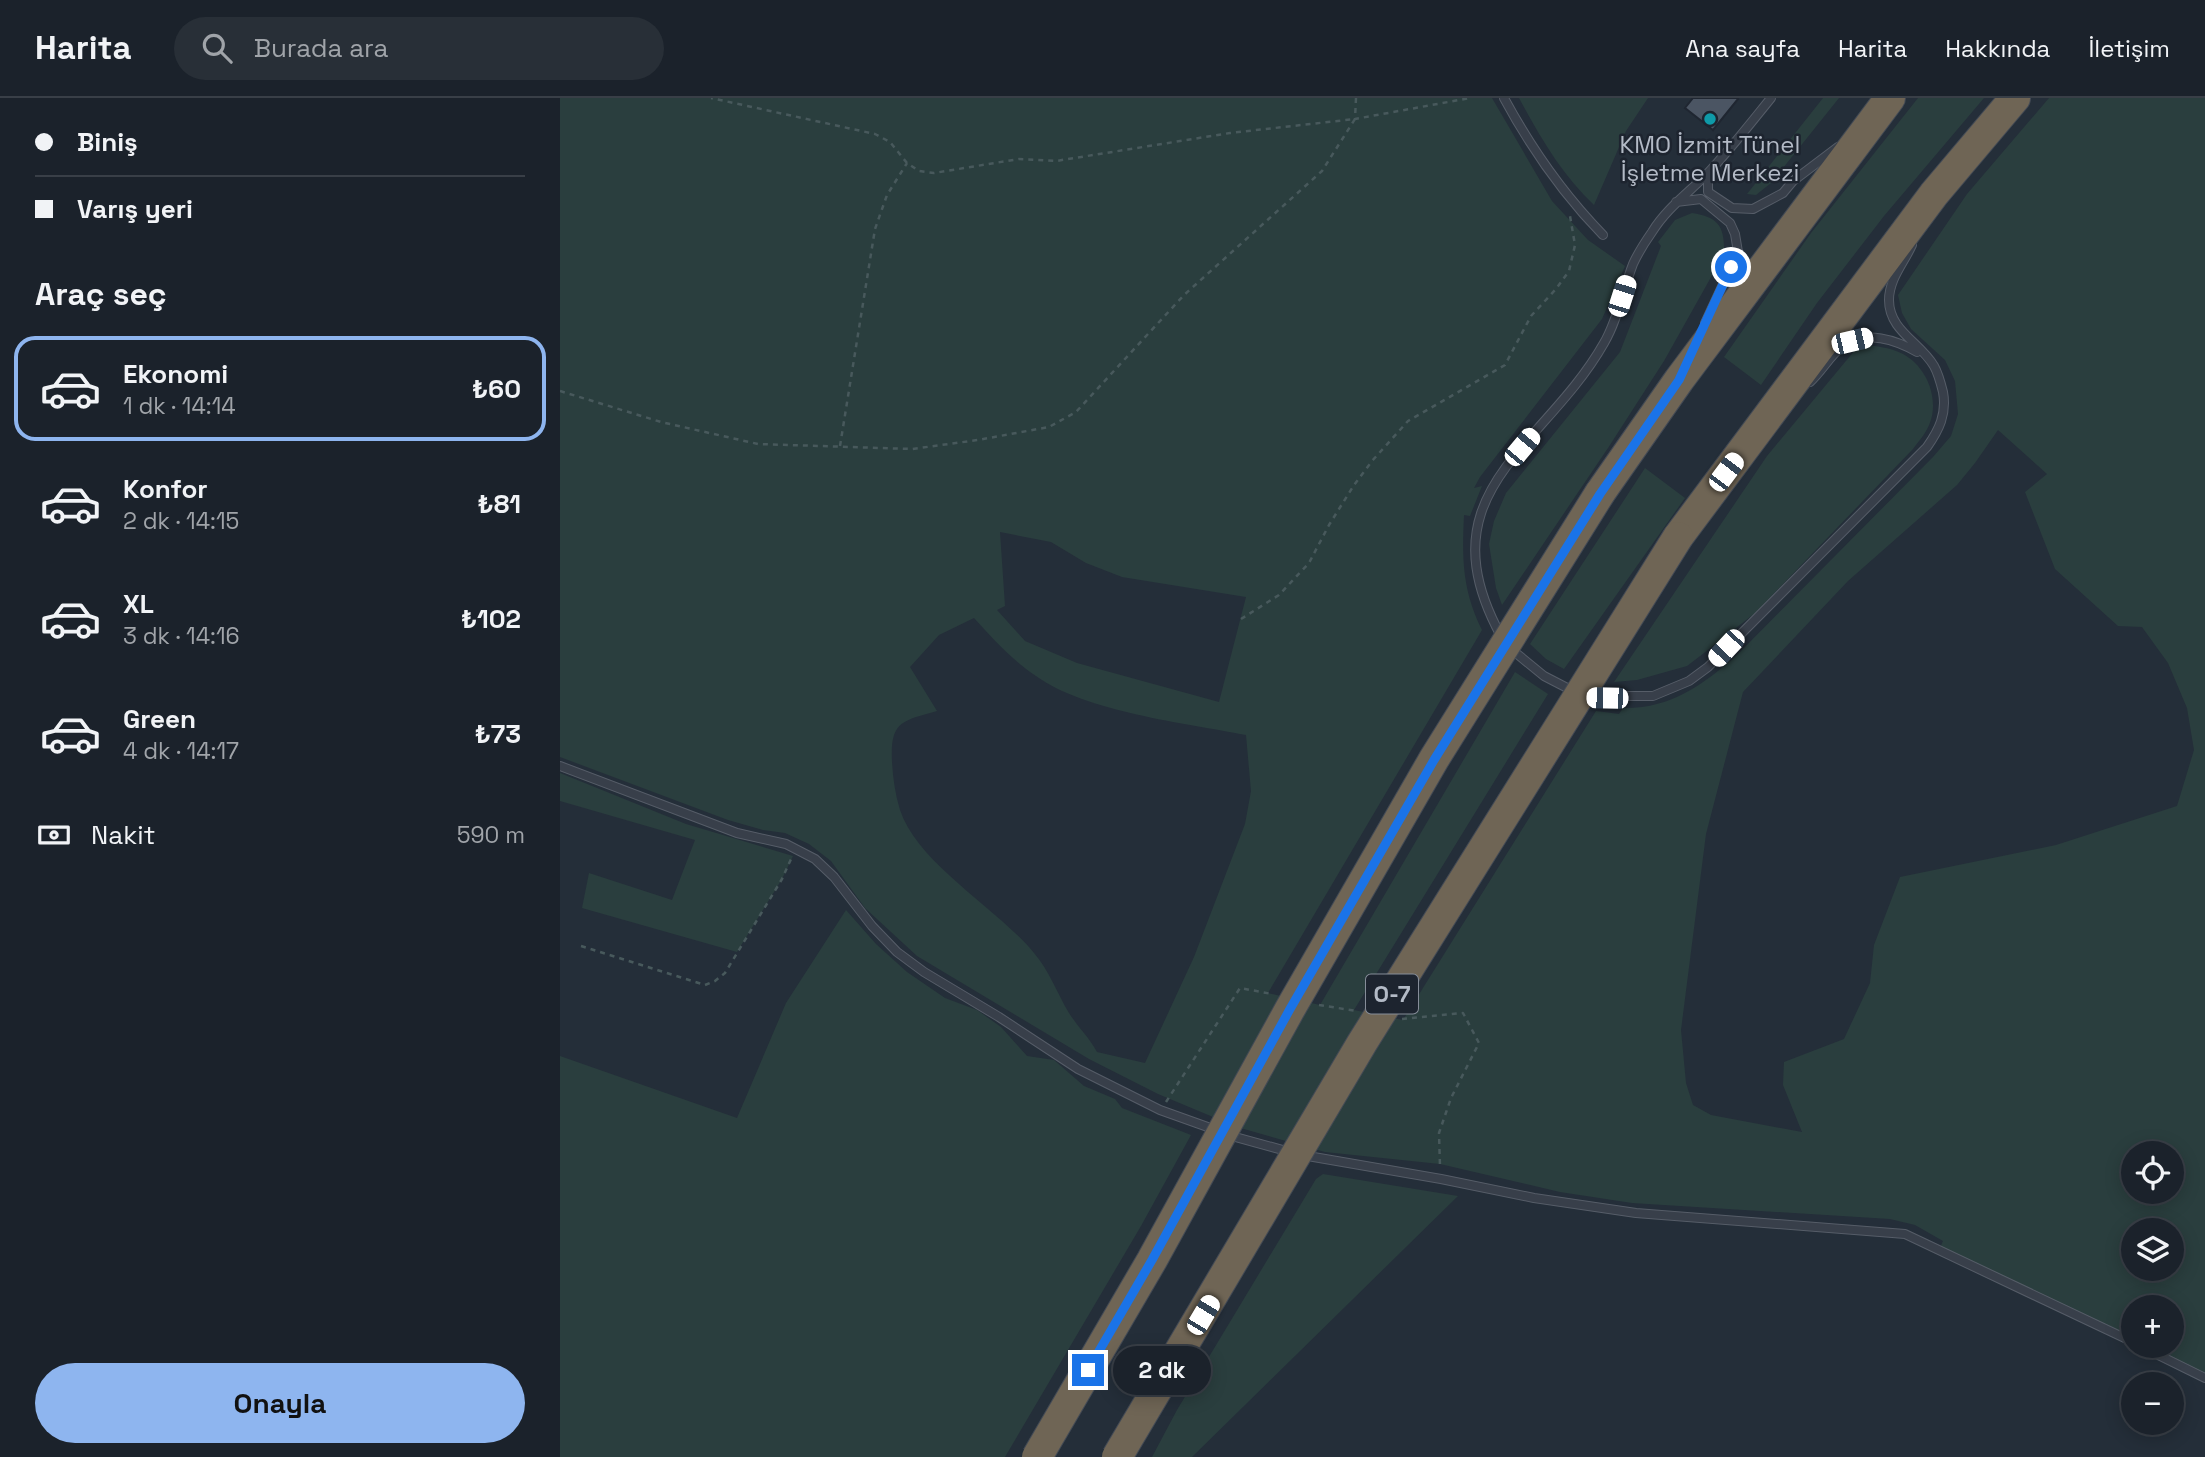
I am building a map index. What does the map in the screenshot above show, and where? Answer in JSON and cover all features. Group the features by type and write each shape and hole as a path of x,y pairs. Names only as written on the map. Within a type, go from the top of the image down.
{"highway":[{"path":"1037,1457 1145,1272 1290,1009 1427,771 1600,494 1679,380 1890,98"},
{"name":"O-7","path":"1117,1457 1362,1043 1678,537 1934,194 2015,98"}],"lane":[{"path":"1504,98 1545,168 1603,235"},
{"path":"1771,98 1707,174 1663,215 1634,261 1605,342 1587,369 1505,467 1491,487 1480,518 1476,542 1478,575 1494,622 1506,646 1563,688 1591,698 1653,696 1689,681 1709,667 1927,447 1938,432 1945,404 1933,365 1891,318 1889,291 1934,194"},
{"path":"1698,183 1732,208 1754,209 1783,193 1793,181 1869,125"},
{"path":"1707,174 1708,192"},
{"path":"1690,190 1730,223 1738,252 1702,331"},
{"path":"1676,202 1701,199"},
{"path":"1807,385 1842,345 1867,337 1889,339 1925,357"},
{"path":"1679,380 1696,343"},
{"path":"1758,428 1797,394"},
{"path":"560,766 737,832 786,844 815,859 897,953 1078,1069 1160,1110 1245,1140 1318,1160 1429,1177 1534,1198 1636,1213 1905,1234 2121,1336"},
{"path":"2164,1358 2205,1378"}],"path":[{"path":"710,98 875,134 890,142 907,163 919,171 934,173 1019,159 1056,161 1230,133 1355,119 1470,98"},
{"path":"560,391 661,422 758,443 912,449 1049,427 1076,412 1184,295 1321,171 1355,119 1356,98"},
{"path":"840,446 875,229 887,195 907,163"},
{"path":"1241,619 1279,595 1309,563 1354,485 1408,421 1506,365 1531,316 1569,271 1575,246 1568,196"},
{"path":"581,946 705,985 715,981 724,973 782,879 796,850"}],"green space":[{"path":"560,98 1492,98 1552,201 1588,240 1625,266 1602,319 1474,488 1482,486 1470,516 1464,515 1463,546 1470,601 1482,630 1268,993 1320,1005 1515,672 1548,694 1354,1010 1403,1020 1596,711 1619,714 1623,708 1671,700 1711,676 1737,655 1951,436 1958,414 1955,381 1945,360 1911,329 1902,313 1898,295 1967,194 2049,98 2205,98 2205,1378 2164,1358 2184,1358 2184,1295 2121,1295 2121,1336 1939,1250 1943,1241 1915,1225 1890,1219 1632,1203 1560,1192 1440,1164 1325,1152 1237,1127 1158,1094 1089,1059 917,956 865,908 831,861 809,844 785,833 728,820 560,757","holes":["1998,430 2047,474 2025,492 2055,569 2118,626 2142,627 2168,663 2187,708 2194,750 2177,806 2056,845 1900,877 1874,945 1870,983 1844,1039 1784,1062 1783,1085 1802,1132 1711,1115 1693,1105 1686,1083 1681,1030 1706,834 1743,692 1848,581 1957,485","1000,532 1051,542 1086,563 1122,577 1246,597 1219,702 1077,663 1025,641 997,610 1005,606","974,618 1019,663 1036,676 1081,699 1166,721 1246,735 1251,791 1245,824 1194,957 1145,1063 1097,1052 1069,1013 1049,974 1034,953 923,849 909,830 900,810 892,762 893,739 900,725 906,721 937,711 910,667 939,635"]},
{"path":"1519,98 1648,98 1626,131 1594,205 1562,168"},
{"path":"1823,98 1839,98 1771,183 1756,195 1747,194"},
{"path":"1918,98 1984,98 1884,216 1817,303 1761,385 1724,357 1811,233"},
{"path":"1692,213 1709,217 1718,225 1723,237 1724,254 1664,361 1502,605 1496,588 1489,544 1494,521 1506,493 1620,352 1661,246 1658,242 1675,220"},
{"path":"1860,344 1903,354 1920,368 1933,399 1931,421 1923,436 1755,613 1687,666 1637,680 1614,682 1767,456"},
{"path":"1645,468 1685,498 1564,669 1546,659 1530,644"},
{"path":"560,773 686,824 793,856 737,952 582,908 589,873 672,900 695,840 560,801"},
{"path":"846,910 876,944 907,972 945,998 977,1010 1001,1027 1027,1056 1054,1060 1084,1086 1115,1099 1122,1108 1191,1135 1141,1226 1005,1457 560,1457 560,1056 737,1118 786,1003"},
{"path":"1323,1174 1458,1196 1192,1457 1152,1457 1177,1410 1316,1179"}],"building":[{"name":"KMO İzmit Tünel İşletme Merkezi","path":"1693,98 1738,99 1713,130 1685,108"}],"place":[{"name":"KMO İzmit Tünel İşletme Merkezi","path":"1710,119"}],"route":[{"path":"1088,1370 1152,1260 1290,1009 1434,760 1600,494 1679,380 1731,267"}]}
